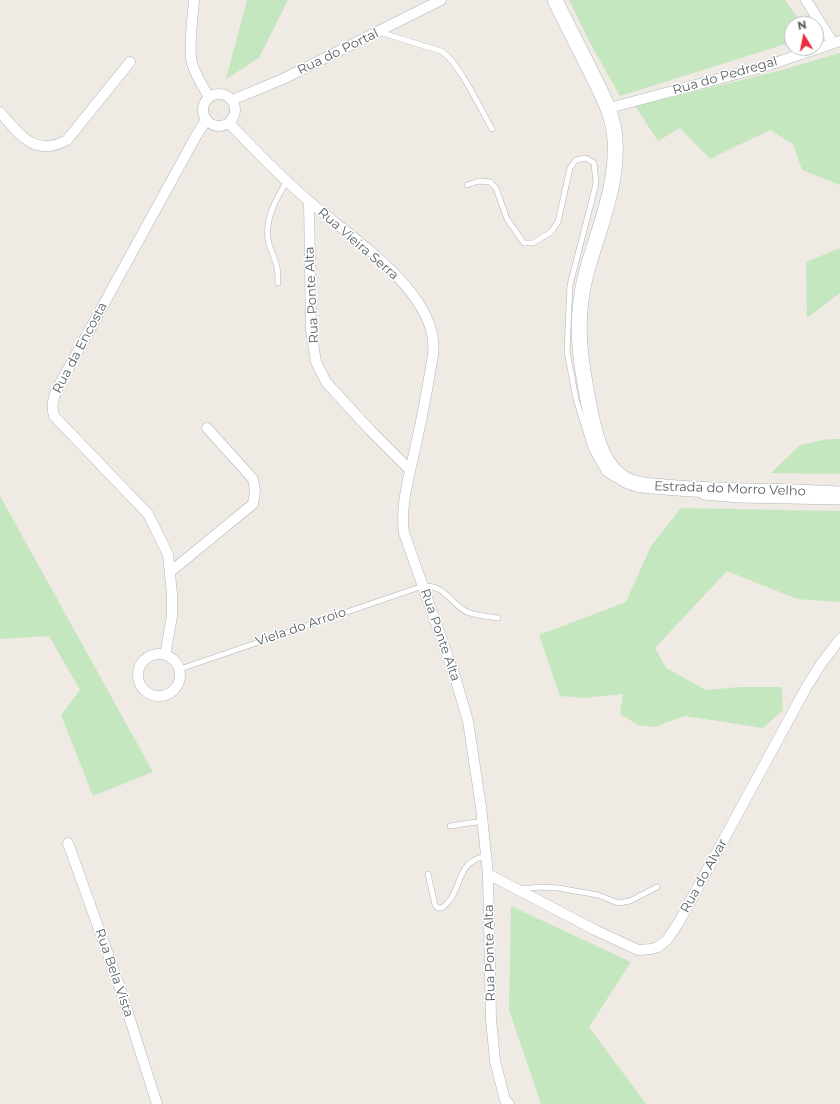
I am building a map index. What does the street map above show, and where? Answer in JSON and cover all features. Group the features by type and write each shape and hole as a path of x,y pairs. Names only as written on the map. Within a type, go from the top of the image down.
{"street":[{"path":"194,0 191,50 192,63 197,76 209,97"},
{"name":"Rua do Portal","path":"232,100 283,79 442,0"},
{"name":"Estrada do Morro Velho","path":"555,0 608,108 616,139 614,169 608,200 586,276 580,312 579,340 583,375 594,431 605,459 615,472 627,480 645,486 692,490 780,491 840,494"},
{"path":"806,0 837,42"},
{"name":"Rua do Pedregal","path":"608,108 763,67 837,42"},
{"path":"0,112 23,138 40,146 49,147 58,145 67,140 130,62"},
{"path":"219,93 229,96 232,100 236,109 233,119 229,123 225,125 215,125 206,120 203,110 206,100 209,97 219,93"},
{"name":"Rua da Encosta","path":"165,655 172,616 168,555 148,514 54,416 52,402 60,384 206,120"},
{"name":"Rua Vieira Serra","path":"229,123 309,201 389,267 415,297 426,314 431,334 433,353 423,412 410,470"},
{"name":"Rua Ponte Alta","path":"309,201 311,330 316,362 326,382 370,430 410,470 404,499 402,519 404,533 455,677 468,721 475,758 488,874 491,1019 495,1061 505,1100 509,1104"},
{"path":"170,572 253,504 255,490 253,479 207,428"},
{"name":"Rua do Alvar","path":"488,874 595,930 638,950 658,947 666,940 679,922 807,686 840,639"},
{"path":"157,654 165,655 172,658 177,663 180,669 181,677 179,684 174,691 159,697 144,691 138,676 139,668 143,662 150,657 157,654"},
{"name":"Rua Bela Vista","path":"68,843 119,985 157,1104"}],"lane":[{"path":"378,32 441,51 448,55 461,74 492,129"},
{"path":"467,185 479,181 490,182 496,188 507,219 524,243 533,243 551,232 558,222 570,168 576,160 586,158 594,163 596,184 570,285 567,352 576,400 591,448 605,473 621,484 635,490 680,494"},
{"path":"278,283 277,267 267,231 268,221 274,202 287,181"},
{"path":"695,496 739,500 840,502"},
{"path":"423,586 439,588 459,607 469,613 498,618"},
{"name":"Viela do Arroio","path":"180,669 423,586"},
{"path":"450,826 482,821"},
{"path":"428,874 435,905 438,908 442,908 452,898 464,870 475,858 486,856"},
{"path":"517,890 541,887 558,888 598,895 618,903 630,901 657,887"}],"green space":[{"path":"247,0 288,0 259,58 226,79"},
{"path":"569,0 785,0 796,16 784,16 784,45 620,96 590,43"},
{"path":"840,53 840,185 802,170 793,144 770,130 710,159 680,128 658,141 635,106 774,72"},
{"path":"840,248 840,293 807,318 806,262"},
{"path":"828,439 840,439 840,474 771,473 800,445"},
{"path":"0,496 153,772 93,796 61,715 80,690 49,636 0,639"},
{"path":"681,508 840,511 840,602 797,599 727,571 655,648 666,668 706,690 740,687 782,687 783,710 763,728 685,716 654,727 638,725 620,714 623,694 584,698 560,696 539,635 626,602 651,546"},
{"path":"511,906 631,962 589,1027 646,1104 541,1104 509,1010"}]}
